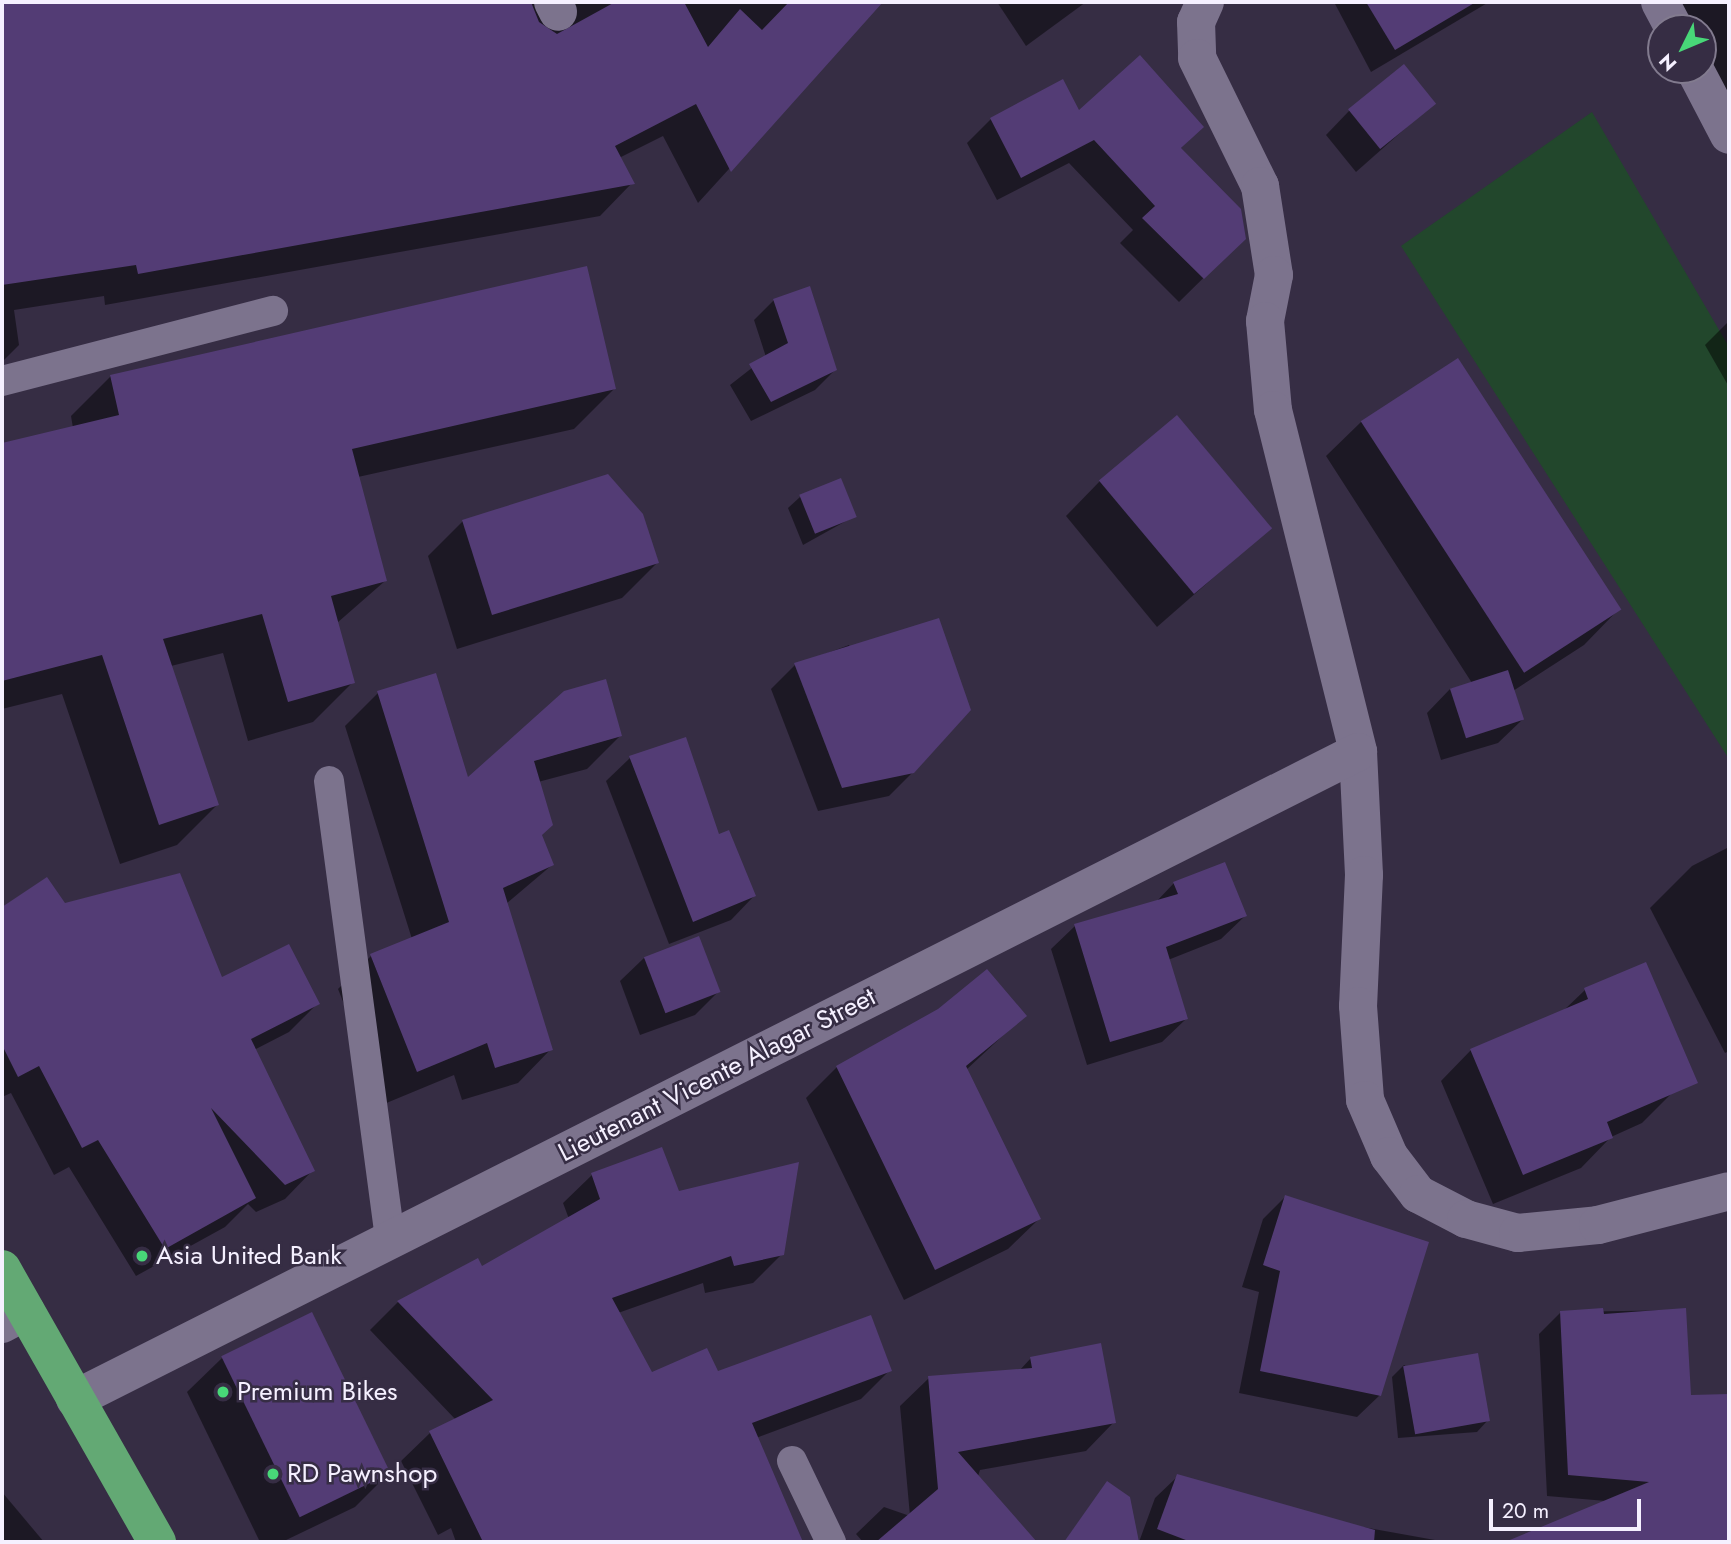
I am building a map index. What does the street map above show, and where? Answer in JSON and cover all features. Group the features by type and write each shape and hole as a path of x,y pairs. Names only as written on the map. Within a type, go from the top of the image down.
{"highway":[{"path":"2,1269 14,1317 75,1399 157,1542"}],"street":[{"path":"1205,2 1196,22 1197,58 1260,186 1274,275 1265,321 1273,410 1358,752 1364,875 1358,1006 1366,1100 1389,1156 1418,1194 1466,1219 1518,1233 1598,1225 1729,1191"},
{"path":"1703,84 1729,135"},
{"name":"Lieutenant Vicente Alagar Street","path":"75,1399 1358,752"}],"lane":[{"path":"2,381 273,311"},
{"path":"329,781 390,1240"},
{"path":"792,1461 831,1542"}],"green space":[{"path":"1592,112 1729,347 1729,759 1401,246"}],"building":[{"path":"2,2 531,2 539,22 557,34 615,2 684,2 708,47 740,9 762,30 789,2 883,2 731,172 696,104 615,146 635,184 138,274 136,265 2,285"},
{"path":"1366,2 1476,2 1395,50"},
{"path":"1140,55 1204,127 1181,148 1241,209 1246,239 1204,279 1142,218 1155,206 1094,140 1021,178 990,118 1063,79 1079,110"},
{"path":"1404,64 1436,104 1380,149 1348,109"},
{"path":"587,266 616,389 352,449 387,581 331,596 355,683 288,702 262,614 163,639 219,805 159,825 102,655 2,681 2,443 119,415 110,375"},
{"path":"810,286 837,370 771,402 749,364 788,343 773,299"},
{"path":"1458,358 1621,610 1524,673 1361,421"},
{"path":"1177,415 1272,528 1194,594 1099,481"},
{"path":"608,474 643,514 659,563 492,615 462,520"},
{"path":"841,478 857,517 815,534 799,495"},
{"path":"939,618 971,710 914,773 842,788 794,663"},
{"path":"1508,670 1524,719 1466,738 1450,689"},
{"path":"436,673 468,777 564,691 606,679 622,736 534,761 553,825 542,835 554,865 503,888 553,1050 495,1068 487,1043 417,1072 370,954 449,922 377,691"},
{"path":"686,737 719,834 729,830 756,896 693,922 629,756"},
{"path":"1225,862 1247,916 1166,947 1188,1019 1110,1042 1074,924 1178,894 1173,882"},
{"path":"180,873 222,977 289,944 320,1004 251,1039 315,1171 285,1185 211,1108 256,1198 165,1249 98,1140 82,1148 39,1066 18,1077 2,1045 2,907 47,877 65,903"},
{"path":"699,936 721,992 665,1013 644,957"},
{"path":"1646,962 1698,1083 1607,1122 1613,1138 1523,1175 1470,1049 1588,999 1584,988"},
{"path":"987,969 1027,1016 966,1066 1041,1219 935,1270 836,1066 938,1009"},
{"path":"662,1147 679,1191 799,1162 784,1255 734,1266 731,1256 612,1298 652,1372 707,1348 718,1371 871,1315 892,1371 752,1423 803,1542 483,1542 429,1431 493,1400 397,1301 478,1258 482,1266 600,1199 591,1173"},
{"path":"1285,1195 1429,1242 1381,1396 1260,1371 1280,1271 1263,1265"},
{"path":"1603,1308 1604,1314 1686,1308 1691,1395 1729,1394 1729,1542 1505,1542 1649,1482 1568,1475 1560,1311"},
{"path":"312,1312 390,1473 300,1517 221,1356"},
{"path":"1101,1343 1116,1423 958,1452 1037,1542 876,1542 938,1489 928,1376 1032,1368 1030,1357"},
{"path":"1478,1353 1490,1421 1415,1434 1403,1366"},
{"path":"1177,1474 1375,1530 1374,1542 1191,1542 1157,1529"},
{"path":"1107,1481 1130,1497 1139,1542 1064,1542"}],"place":[{"name":"Asia United Bank","path":"142,1256"},
{"name":"Premium Bikes","path":"223,1392"},
{"name":"RD Pawnshop","path":"273,1474"}]}
